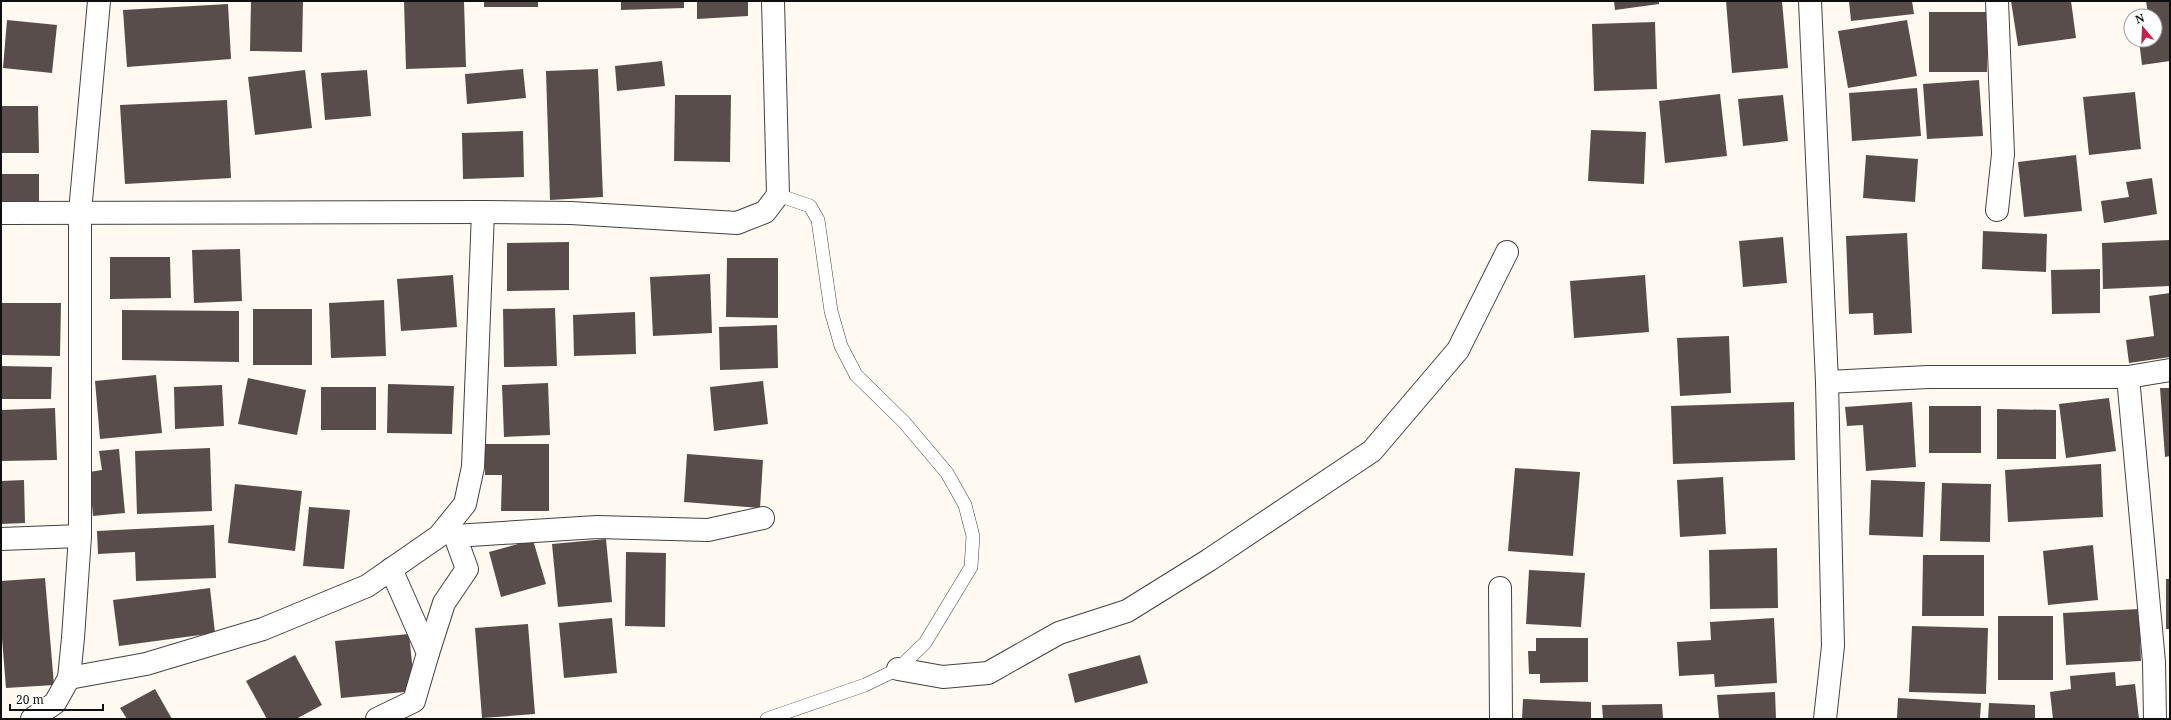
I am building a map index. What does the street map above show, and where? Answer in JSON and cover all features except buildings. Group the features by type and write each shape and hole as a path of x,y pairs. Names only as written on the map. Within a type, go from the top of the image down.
{"street":[{"path":"32,719 55,703 69,678 73,638 80,536 80,212 99,1"},
{"path":"1,213 571,213 737,223 765,212 778,195 773,1"},
{"path":"1810,1 1827,382 1833,646 1825,719"},
{"path":"1997,1 2003,154 1997,210"},
{"path":"69,678 146,664 263,630 366,586 440,536 465,504 474,467 483,212"},
{"path":"898,669 943,677 988,673 1059,633 1127,610 1209,560 1372,451 1458,350 1507,252"},
{"path":"1827,382 1928,377 2128,377 2170,370"},
{"path":"2128,377 2154,662 2155,719"},
{"path":"377,719 414,701 444,603 467,569 455,536 597,527 708,530 763,518"},
{"path":"1,540 80,536"},
{"path":"391,569 428,653"},
{"path":"1500,588 1501,719"}],"lane":[{"path":"766,719 865,685 898,669 925,643 971,567 973,536 965,505 947,472 904,422 856,375 842,346 831,312 818,220 816,216 810,206 778,195"}]}
